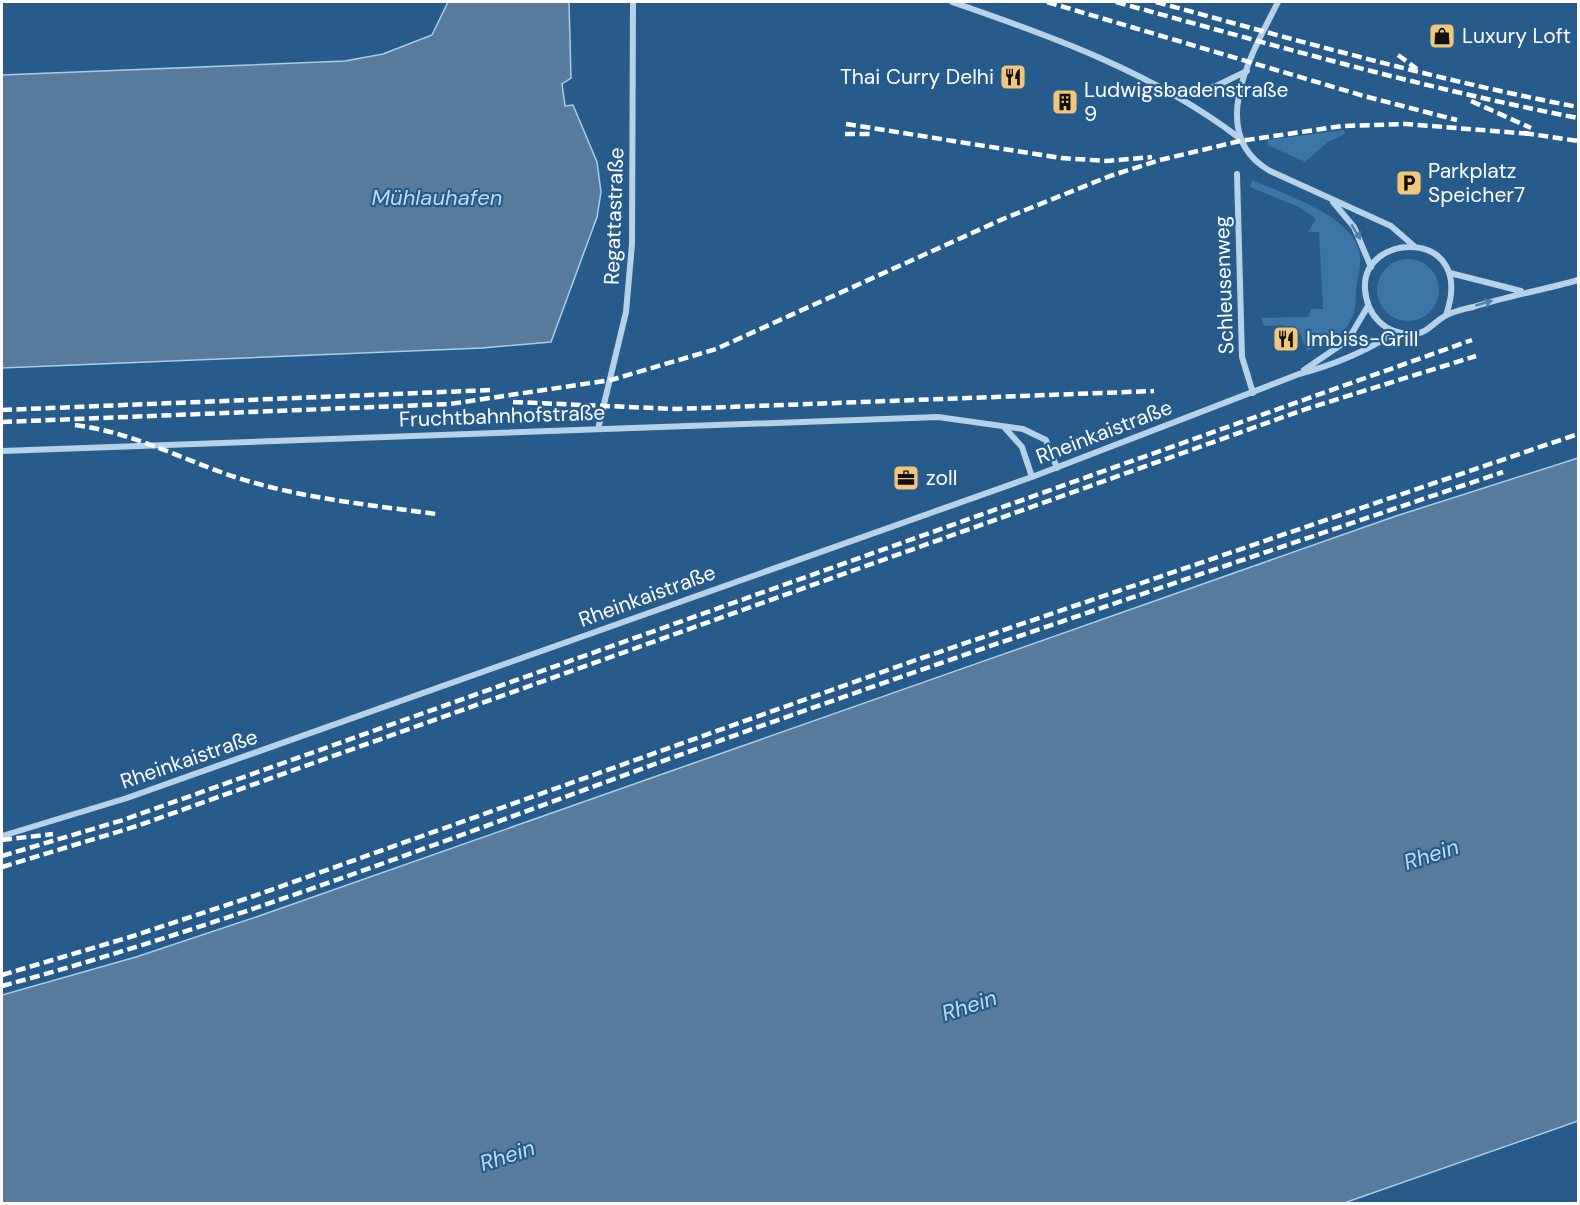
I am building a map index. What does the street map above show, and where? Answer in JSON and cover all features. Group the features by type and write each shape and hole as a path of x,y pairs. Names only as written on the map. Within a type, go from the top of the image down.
{"street":[{"name":"Regattastraße","path":"598,429 626,312 632,244 633,2"},
{"path":"952,2 1019,25 1088,53 1177,96 1214,118 1238,137 1246,152 1256,163 1333,202 1391,226 1414,246"},
{"path":"1238,137 1237,101 1278,2"},
{"path":"1177,96 1214,87 1248,71"},
{"name":"Schleusenweg","path":"1237,174 1242,357 1253,393"},
{"path":"1333,202 1354,227 1371,267"},
{"path":"1446,315 1453,294 1450,273 1442,260 1429,250 1414,246 1397,247 1382,255 1371,267 1365,286 1368,306 1379,323 1396,332 1415,334 1432,328 1446,315 1522,291 1547,289 1578,280"},
{"path":"1450,273 1522,291"},
{"name":"Rheinkaistraße","path":"1299,374 1348,340 1368,306"},
{"name":"Rheinkaistraße","path":"2,836 127,798 1057,468 1299,374 1334,365 1376,345 1396,332"},
{"name":"Fruchtbahnhofstraße","path":"2,451 938,417 973,420 1023,429 1046,440 1057,468"},
{"path":"1004,427 1022,447 1032,477"}],"shaded area":[{"path":"1344,130 1345,134 1328,142 1305,162 1268,145 1267,140"},
{"path":"1252,180 1296,198 1327,215 1351,236 1360,254 1353,316 1336,337 1307,351 1300,333 1283,325 1264,326 1261,318 1308,317 1311,309 1323,309 1319,232 1308,232 1316,219 1301,208 1250,187"},
{"path":"1402,259 1414,259 1430,268 1437,278 1439,290 1437,302 1430,312 1414,321 1402,321 1391,316 1382,307 1377,296 1377,284 1382,273 1391,264"}],"water":[{"name":"Mühlauhafen","path":"448,2 569,2 571,78 562,84 565,106 573,105 597,162 601,192 597,217 551,342 482,348 2,368 2,75 345,61 383,54 432,35"},
{"name":"Rhein","path":"1578,458 1578,1121 1344,1203 2,1203 2,995 136,957 259,916 1396,516"}],"railway":[{"path":"1047,2 1364,96 1457,120"},
{"path":"1116,2 1404,79 1578,118"},
{"path":"1156,2 1419,72 1578,107"},
{"path":"1398,55 1417,69"},
{"path":"1471,101 1531,128"},
{"path":"846,124 1061,158 1107,161 1152,157"},
{"path":"2,422 450,404 611,380 716,349 1003,219 1110,176 1160,160 1240,141 1342,126 1406,124 1531,134"},
{"path":"1524,133 1578,141"},
{"path":"845,134 871,134"},
{"path":"2,856 123,820 1472,340"},
{"path":"2,867 137,826 1306,409 1476,356"},
{"path":"2,410 492,390"},
{"path":"513,402 676,409 1154,391"},
{"path":"75,425 136,440 259,484 335,500 436,514"},
{"path":"2,975 130,937 254,896 913,661 1578,434"},
{"path":"2,986 262,906 891,680 1503,472"},
{"path":"2,840 53,834"}],"place":[{"name":"Luxury Loft","path":"1442,36"},
{"name":"Thai Curry Delhi","path":"1013,77"},
{"name":"Ludwigsbadenstraße 9","path":"1065,102"},
{"name":"Parkplatz Speicher7","path":"1409,183"},
{"name":"Imbiss-Grill","path":"1286,339"},
{"name":"zoll","path":"906,478"}]}
